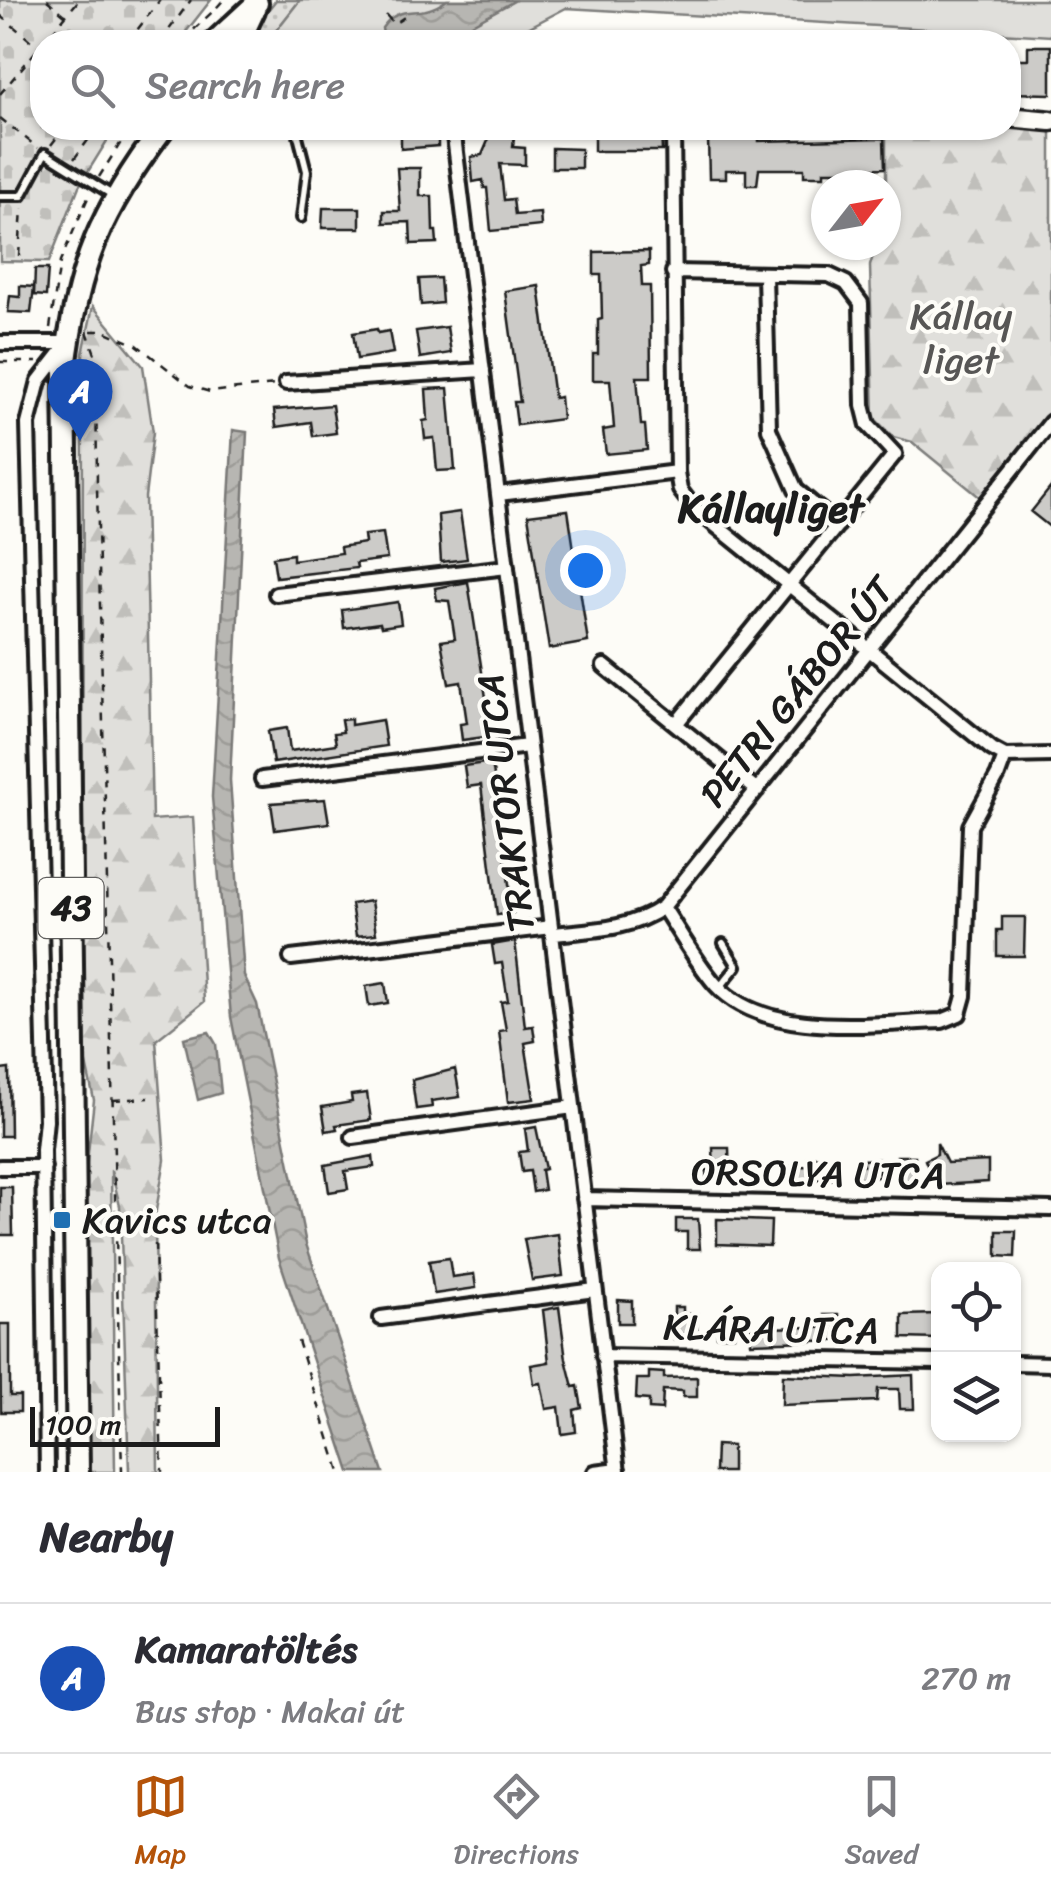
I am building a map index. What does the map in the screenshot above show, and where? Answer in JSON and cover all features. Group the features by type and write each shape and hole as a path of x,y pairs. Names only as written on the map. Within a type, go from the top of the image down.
{"main road":[{"path":"231,30 258,2"},
{"path":"245,30 258,2"},
{"name":"43","path":"78,1472 65,399 59,343 93,241 115,196 155,140"}],"street":[{"name":"TRAKTOR UTCA","path":"454,140 618,1470"},
{"path":"674,140 673,272 680,490 693,507 1005,756 1051,755"},
{"path":"673,272 830,275 846,283 860,303 868,425 895,454 676,724"},
{"path":"765,275 769,429 796,490 838,525"},
{"path":"0,343 59,343 31,401 28,424 46,1120 47,1472"},
{"path":"286,384 483,370"},
{"name":"PETRI GÁBOR ÚT","path":"291,958 629,925 664,908 1051,422"},
{"path":"499,494 677,472"},
{"path":"276,594 507,566"},
{"path":"604,666 757,790"},
{"path":"262,779 528,746"},
{"path":"664,908 719,988 751,1009 804,1024 942,1022 958,1014 964,996 970,826 1005,756"},
{"path":"353,1137 573,1107"},
{"path":"46,1120 74,1120"},
{"path":"0,1167 44,1167"},
{"name":"ORSOLYA UTCA","path":"584,1199 1051,1209"},
{"path":"381,1318 595,1290"},
{"name":"KLÁRA UTCA","path":"604,1356 931,1362"},
{"path":"1021,1363 1051,1364"},
{"path":"595,1472 618,1470"}],"lane":[{"path":"299,140 307,171 301,218"},
{"path":"0,196 22,196 45,153 115,196"},
{"path":"719,988 737,966 723,943"}],"path":[{"path":"47,0 66,16"},
{"path":"53,30 79,0"},
{"path":"137,30 160,0"},
{"path":"169,30 191,0"},
{"path":"193,30 209,19 223,0"},
{"path":"386,14 394,24 409,14"},
{"path":"0,15 30,40"},
{"path":"0,94 30,57"},
{"path":"0,118 45,153 55,140"},
{"path":"68,168 88,140"},
{"path":"59,343 60,262 73,227 123,140"},
{"path":"19,256 22,196"},
{"path":"88,331 104,332 137,345 190,386 210,392 286,384"},
{"path":"92,347 96,357 122,1472"},
{"path":"0,362 50,362"},
{"path":"112,1100 149,1098"},
{"path":"155,1244 162,1472"},
{"path":"298,1341 340,1472"}],"green space":[{"path":"0,0 211,0 187,30 30,30 30,140 108,140 79,186 49,262 0,261"},
{"path":"276,0 300,0 276,30 255,30"},
{"path":"300,0 1051,0 1051,36 1021,34 1021,30 947,30 566,8 524,30 276,30"},
{"name":"Kállay liget","path":"1021,127 1051,127 1051,411 982,499 912,442 893,437 874,418 870,266 872,260 901,260 901,170 886,170 886,140 1021,140"},
{"path":"93,306 143,366 153,432 145,497 152,820 193,817 204,1002 156,1040 165,1160 155,1216 158,1472 129,1472 120,1206 111,1170 115,1472 88,1472 85,1179 94,1100 82,1045 83,354"}],"water":[{"path":"447,0 516,0 461,30 382,30 396,15"},
{"path":"233,430 247,432 230,780 244,976 257,1004 306,1244 383,1472 350,1472 279,1258 231,1017 212,797"},
{"path":"209,1032 216,1044 221,1093 198,1100 184,1038"}],"building":[{"path":"1028,46 1051,46 1051,94 1021,93 1021,59 1028,59"},
{"path":"401,140 438,140 438,146 401,149"},
{"path":"488,140 514,140 513,147 525,148 525,165 500,164 504,200 513,199 515,215 540,213 541,226 491,231 487,188 483,180 473,182 471,157 482,155"},
{"path":"594,140 661,140 662,151 594,151"},
{"path":"708,140 884,140 885,168 811,170 811,176 804,176 804,169 759,169 757,185 746,185 746,170 726,170 726,178 709,178"},
{"path":"552,148 581,149 581,168 552,168"},
{"path":"397,168 420,168 420,196 432,196 437,243 411,244 410,222 384,223 384,211 400,211"},
{"path":"323,208 360,208 360,228 322,228"},
{"path":"649,251 649,265 641,266 642,286 650,286 651,377 637,377 647,450 606,454 603,430 614,428 610,380 593,380 598,320 602,319 601,275 594,275 594,252"},
{"path":"35,269 48,269 46,296 34,295"},
{"path":"440,278 442,303 421,305 419,279"},
{"path":"20,286 34,287 31,313 8,312 10,296 20,297"},
{"path":"539,286 554,398 560,397 562,419 517,425 514,402 520,402 505,291"},
{"path":"447,327 451,353 420,358 416,331"},
{"path":"377,329 378,333 389,331 393,353 357,359 353,333"},
{"path":"448,388 455,470 437,471 434,438 425,439 426,389"},
{"path":"332,405 336,433 313,436 311,422 276,427 274,410"},
{"path":"1051,487 1051,528 1031,512"},
{"path":"568,510 588,642 549,649 528,515"},
{"path":"460,512 467,559 441,562 438,515"},
{"path":"383,533 387,559 356,563 357,568 276,577 273,557 293,554 293,560 341,553 340,547 365,543 364,535"},
{"path":"468,582 492,736 462,740 460,724 467,723 461,682 449,684 441,641 455,639 449,601 437,600 435,588"},
{"path":"398,602 401,624 344,628 342,610"},
{"path":"351,719 351,725 382,720 386,746 273,763 268,731 287,728 290,751 336,744 334,733 343,732 341,720"},
{"path":"492,762 513,913 497,915 481,785 467,787 464,766"},
{"path":"325,799 329,823 275,830 271,803"},
{"path":"371,901 376,934 356,936 351,904"},
{"path":"1002,917 1025,917 1024,956 997,956 997,930 1002,930"},
{"path":"515,941 525,1027 533,1026 535,1041 525,1043 534,1099 508,1102 499,1031 506,1030 501,1002 508,1001 502,963 495,964 492,945"},
{"path":"385,983 388,1003 369,1006 366,986"},
{"path":"9,1069 10,1136 0,1136 0,1070"},
{"path":"455,1069 460,1097 431,1101 432,1107 416,1109 412,1080"},
{"path":"367,1093 371,1120 336,1125 337,1129 326,1131 322,1107 352,1102 351,1095"},
{"path":"536,1127 545,1169 541,1170 544,1190 533,1192 530,1171 522,1172 519,1152 528,1151 525,1129"},
{"path":"937,1143 947,1163 988,1161 988,1182 939,1185 938,1168 930,1172 925,1160 937,1154"},
{"path":"713,1148 729,1148 730,1181 707,1182 706,1170 714,1170"},
{"path":"373,1156 374,1167 345,1171 348,1189 329,1192 325,1165"},
{"path":"897,1156 915,1156 915,1180 897,1181"},
{"path":"808,1157 839,1157 838,1179 785,1180 785,1167 808,1166"},
{"path":"878,1159 879,1177 858,1178 857,1165 863,1165 862,1160"},
{"path":"0,1187 12,1187 13,1235 0,1235"},
{"path":"676,1219 698,1219 700,1249 687,1249 687,1232 676,1232"},
{"path":"717,1219 771,1221 770,1246 717,1244"},
{"path":"997,1231 1016,1231 1015,1257 997,1256"},
{"path":"558,1234 563,1276 532,1280 524,1239"},
{"path":"449,1258 452,1277 474,1274 476,1288 434,1294 429,1261"},
{"path":"618,1300 632,1301 632,1323 618,1323"},
{"path":"559,1307 566,1359 573,1387 578,1386 582,1408 574,1410 576,1432 562,1434 559,1407 546,1409 541,1383 534,1384 531,1365 549,1362 543,1310"},
{"path":"674,1307 683,1307 683,1314 697,1314 697,1334 683,1334 683,1340 674,1340"},
{"path":"931,1314 931,1339 902,1338 902,1315"},
{"path":"718,1315 734,1315 734,1336 717,1336"},
{"path":"824,1315 839,1315 840,1340 751,1343 751,1328 824,1327"},
{"path":"0,1324 10,1324 10,1396 20,1396 20,1412 1,1412"},
{"path":"649,1372 664,1373 664,1378 697,1377 697,1397 683,1397 683,1391 663,1390 662,1410 649,1409 649,1400 636,1399 637,1379 649,1379"},
{"path":"783,1375 913,1375 914,1409 900,1409 899,1389 878,1389 877,1401 782,1405"},
{"path":"716,1445 732,1446 732,1472 715,1472"}],"place":[{"name":"Kamaratöltés","path":"80,441"},
{"name":"Kavics utca","path":"62,1220"}],"district":[{"name":"Kállayliget","path":"771,508"}]}
